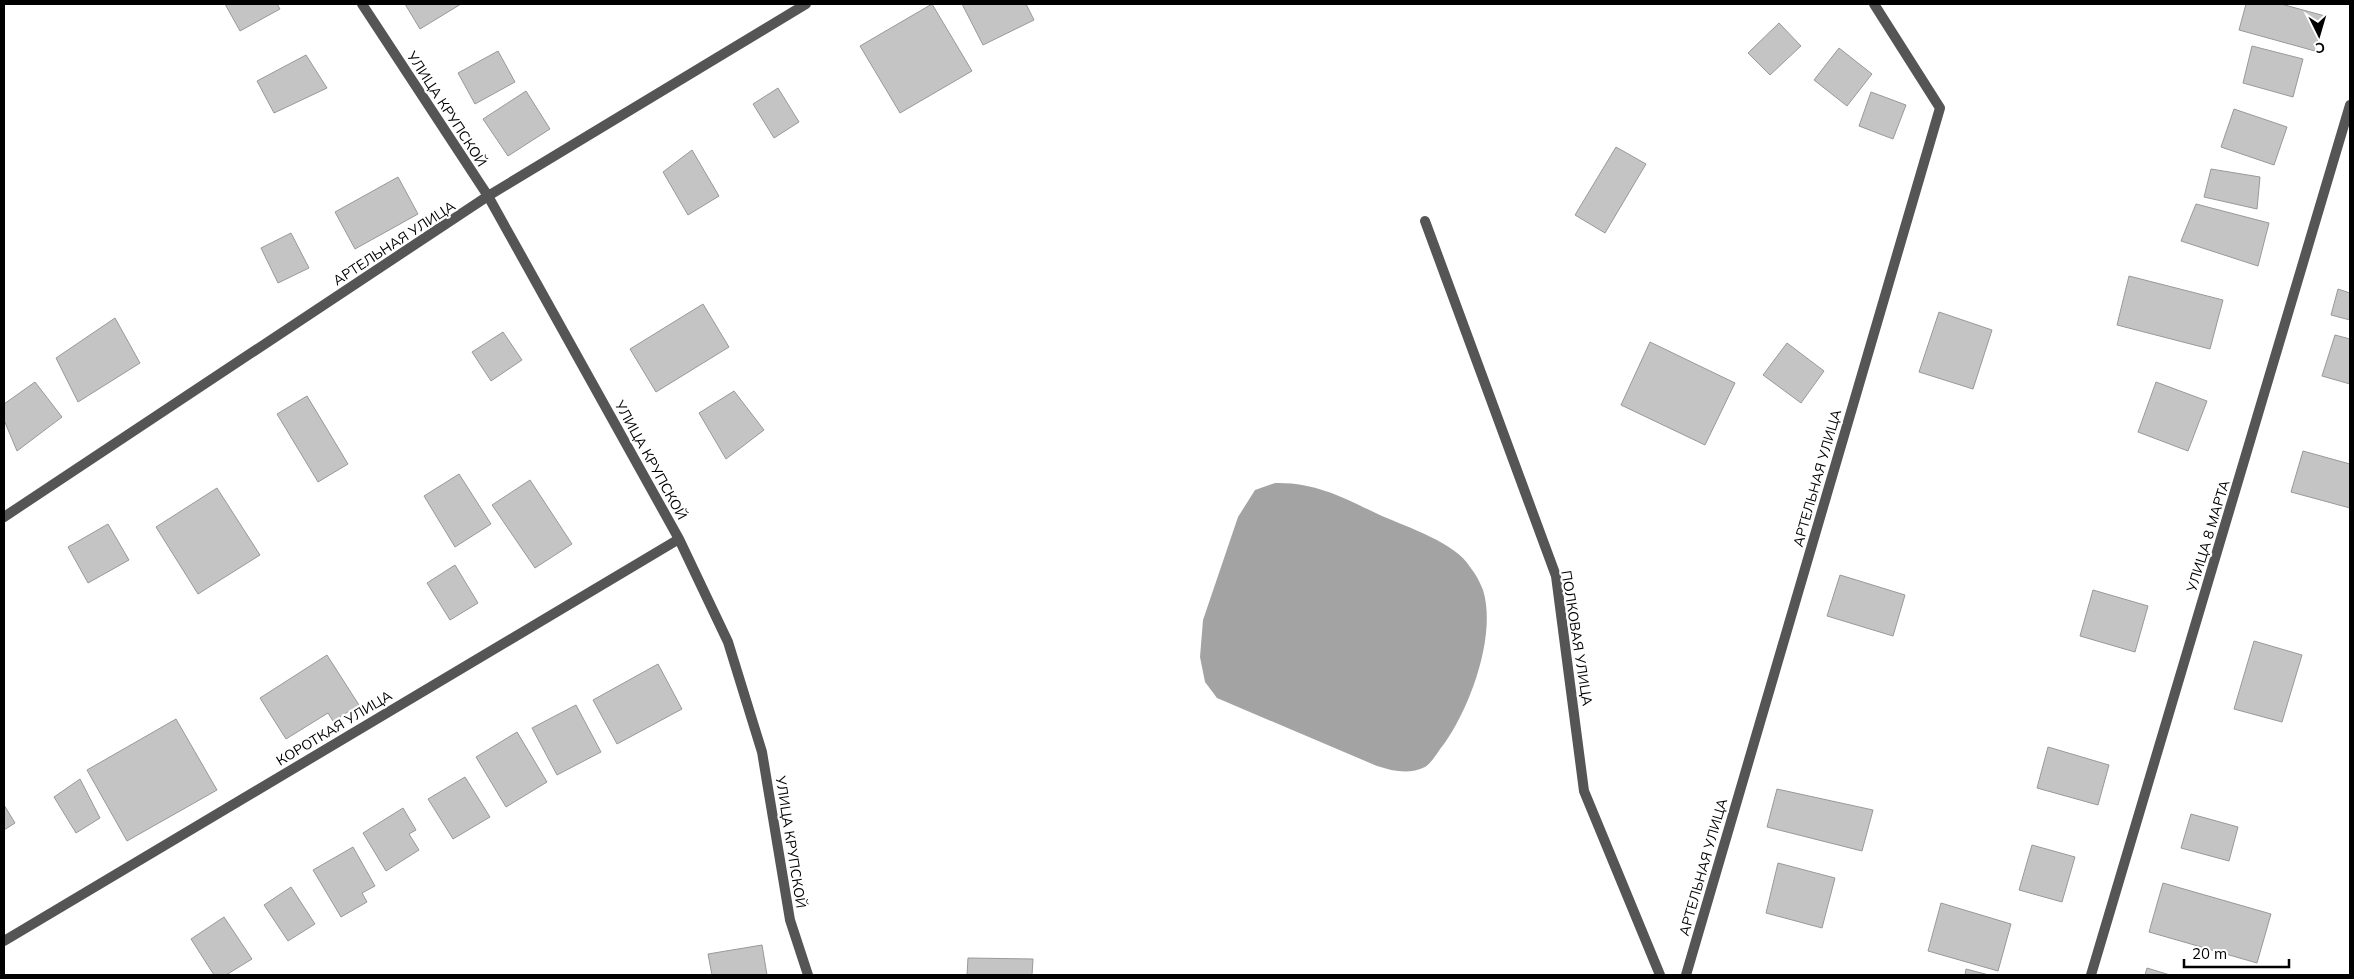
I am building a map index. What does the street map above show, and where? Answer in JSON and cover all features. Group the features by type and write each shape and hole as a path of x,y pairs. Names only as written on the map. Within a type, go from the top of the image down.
{"street":[{"name":"УЛИЦА КРУПСКОЙ","path":"362,4 488,196 679,539 728,642 762,752 790,920 808,975"},
{"name":"АРТЕЛЬНАЯ УЛИЦА","path":"4,517 488,196 806,4"},
{"name":"АРТЕЛЬНАЯ УЛИЦА","path":"1686,975 1940,108 1874,4"},
{"name":"УЛИЦА 8 МАРТА","path":"2091,975 2350,105"},
{"name":"ПОЛКОВАЯ УЛИЦА","path":"1425,222 1556,576 1584,791 1660,975"},
{"name":"КОРОТКАЯ УЛИЦА","path":"4,941 679,539"}],"shaded area":[{"path":"1275,483 1304,485 1331,493 1443,543 1463,558 1479,581 1483,590 1486,608 1486,628 1479,670 1454,729 1433,760 1425,767 1407,772 1377,766 1217,698 1205,682 1200,657 1203,620 1238,517 1255,490"}],"building":[{"path":"225,4 277,4 280,9 240,31"},
{"path":"405,4 461,4 420,29"},
{"path":"932,4 972,71 900,113 860,46"},
{"path":"962,4 1026,4 1034,20 983,45"},
{"path":"2246,4 2281,4 2325,16 2315,51 2239,30"},
{"path":"1779,23 1801,46 1770,75 1748,53"},
{"path":"2252,46 2303,59 2293,97 2243,83"},
{"path":"1839,48 1872,74 1847,106 1814,80"},
{"path":"498,51 515,82 475,104 458,73"},
{"path":"306,55 327,88 274,113 257,81"},
{"path":"778,88 799,122 774,138 753,104"},
{"path":"526,91 550,129 508,156 483,119"},
{"path":"1871,92 1906,105 1893,139 1859,126"},
{"path":"2234,109 2287,127 2274,165 2221,147"},
{"path":"1616,147 1646,164 1605,233 1575,215"},
{"path":"692,150 719,196 688,215 663,172"},
{"path":"2211,169 2260,177 2257,209 2204,197"},
{"path":"398,177 418,214 355,249 335,212"},
{"path":"2196,204 2269,223 2258,266 2181,241"},
{"path":"291,233 309,268 278,283 261,248"},
{"path":"2129,276 2223,300 2210,349 2117,325"},
{"path":"2338,289 2350,293 2350,320 2331,315"},
{"path":"703,304 729,347 656,392 630,349"},
{"path":"1939,312 1992,330 1973,389 1919,372"},
{"path":"115,318 140,363 78,402 56,358"},
{"path":"503,332 522,360 491,381 472,352"},
{"path":"2335,335 2350,339 2350,384 2322,376"},
{"path":"1650,342 1735,383 1705,445 1621,405"},
{"path":"1787,343 1824,371 1801,403 1763,375"},
{"path":"35,382 62,417 17,451 4,420 4,404"},
{"path":"2156,382 2207,401 2188,451 2138,432"},
{"path":"734,391 764,430 726,459 699,413"},
{"path":"307,396 348,464 318,482 277,414"},
{"path":"2303,451 2350,464 2350,508 2291,492"},
{"path":"459,474 491,524 455,547 424,496"},
{"path":"530,480 572,544 535,568 492,505"},
{"path":"217,488 260,555 198,594 156,527"},
{"path":"108,524 129,560 88,583 68,547"},
{"path":"455,565 478,603 450,620 427,583"},
{"path":"1840,575 1905,595 1893,636 1827,616"},
{"path":"2093,590 2148,606 2135,652 2080,636"},
{"path":"2254,641 2302,655 2282,722 2234,709"},
{"path":"327,655 359,705 333,721 328,713 286,739 260,698"},
{"path":"658,664 682,709 617,744 593,700"},
{"path":"576,705 601,752 557,775 532,728"},
{"path":"176,719 217,790 127,841 87,770"},
{"path":"517,732 547,782 506,807 476,757"},
{"path":"2048,747 2109,765 2098,805 2037,788"},
{"path":"465,777 490,817 453,839 428,799"},
{"path":"80,779 100,818 76,833 54,797"},
{"path":"1777,789 1873,810 1862,851 1767,827"},
{"path":"4,805 15,823 4,830"},
{"path":"403,808 416,830 409,834 419,850 386,871 363,833"},
{"path":"2191,814 2238,827 2229,861 2181,848"},
{"path":"2032,845 2075,857 2062,902 2019,890"},
{"path":"353,847 375,886 362,893 367,902 341,917 313,870"},
{"path":"1778,863 1835,878 1822,928 1766,913"},
{"path":"2163,883 2271,914 2257,963 2149,932"},
{"path":"291,887 315,924 288,941 264,905"},
{"path":"1941,903 2011,924 1998,971 1928,951"},
{"path":"224,917 252,959 226,975 214,975 191,939"},
{"path":"762,945 767,975 712,975 708,954"},
{"path":"968,958 1033,959 1032,975 967,975"},
{"path":"2147,968 2170,975 2145,975"},
{"path":"1966,969 1989,975 1965,975"}]}
